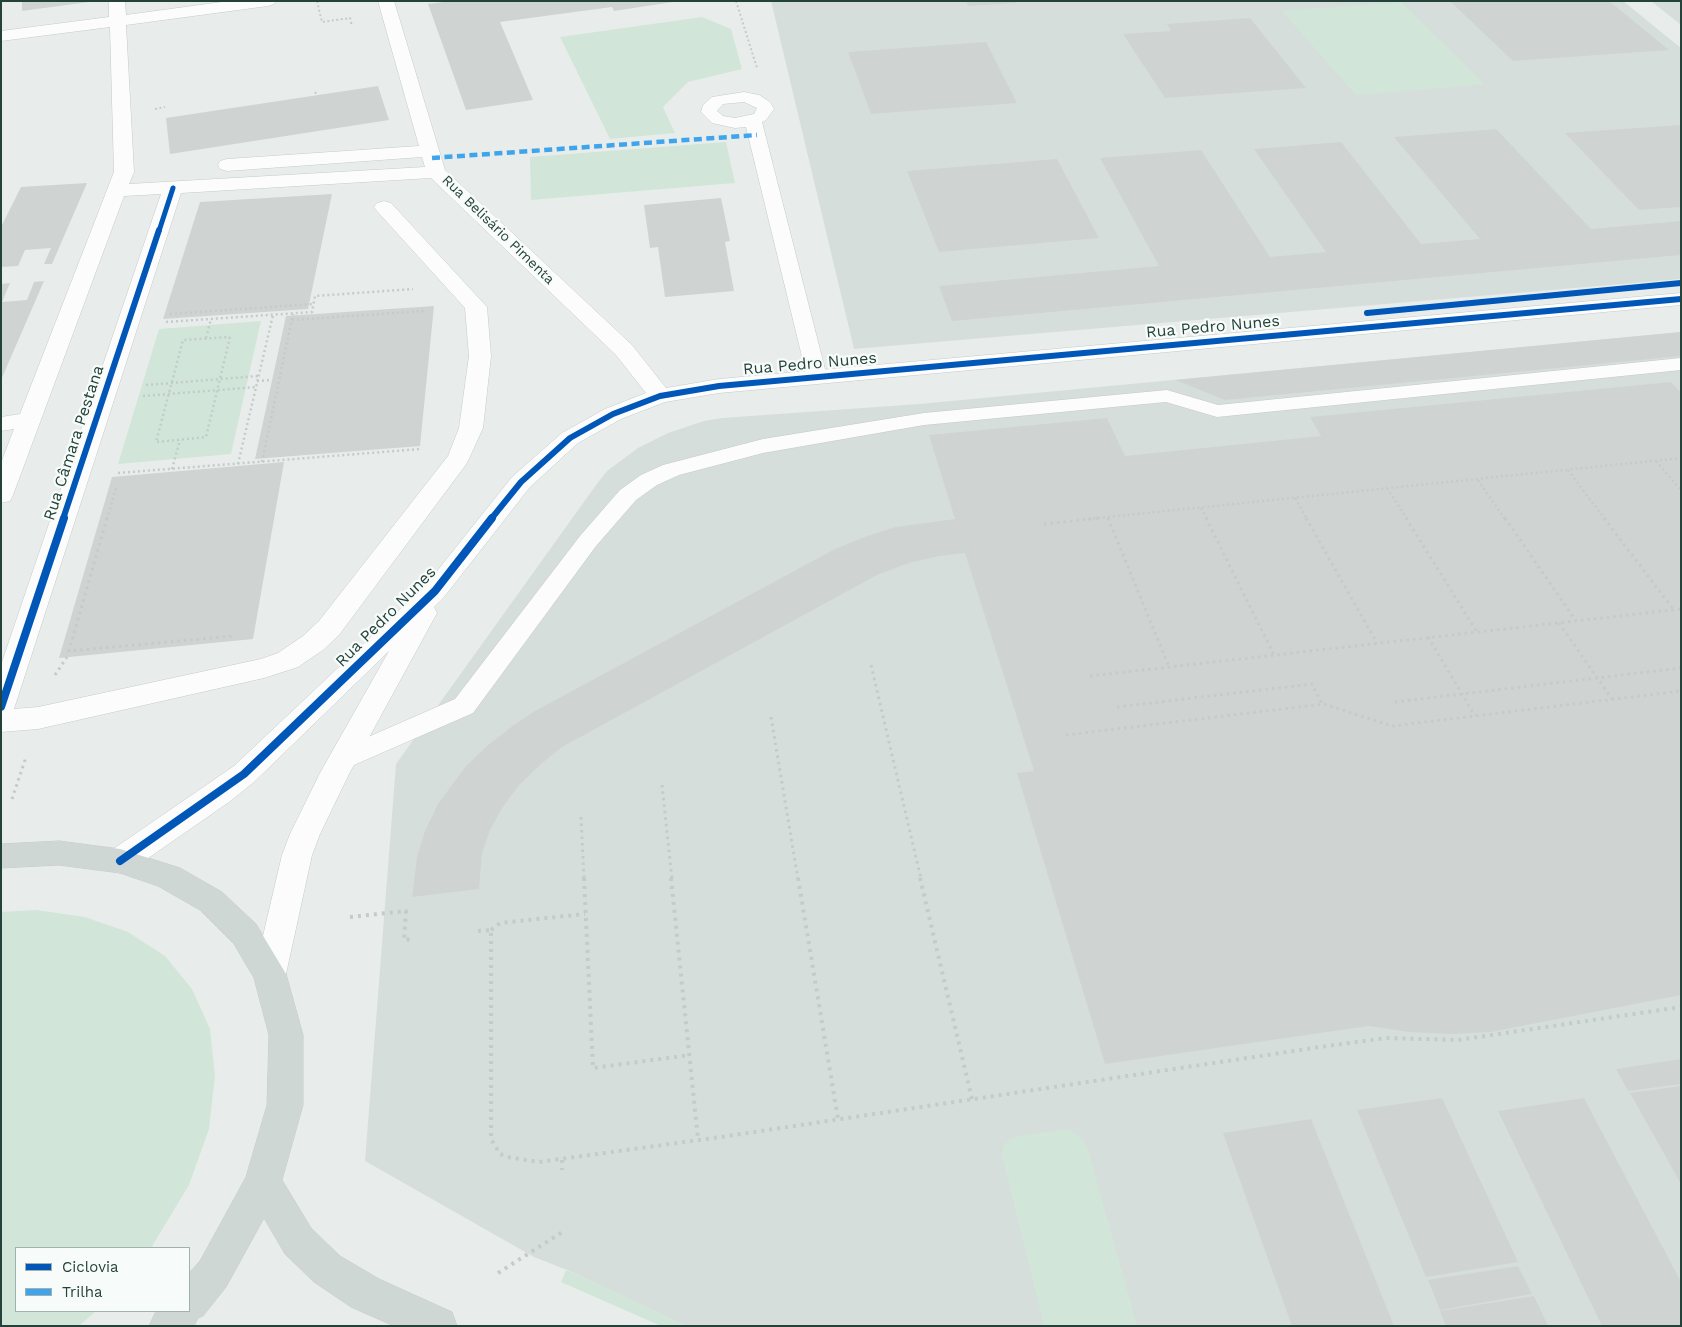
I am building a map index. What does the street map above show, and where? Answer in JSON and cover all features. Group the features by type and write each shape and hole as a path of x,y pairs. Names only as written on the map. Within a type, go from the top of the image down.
{"main road":[{"path":"1,856 59,853 120,861 169,877 211,901 245,934 270,974 286,1035 285,1105 263,1183 213,1274 190,1301"},
{"path":"263,1183 298,1241 328,1269 365,1293 438,1326"},
{"path":"168,1326 180,1312"}],"street":[{"path":"1,494 127,178 117,1"},
{"path":"1,36 268,1"},
{"name":"Rua Belisário Pimenta","path":"386,1 436,172 624,350 660,396"},
{"path":"207,167 430,151"},
{"path":"127,178 172,188 436,172"},
{"name":"Rua Câmara Pestana","path":"1,706 172,188"},
{"path":"1,721 38,718 264,668 288,660 313,643 329,628 459,458 471,428 480,356 476,307 384,207"},
{"name":"Rua Pedro Nunes","path":"120,861 244,774 435,591 521,482 570,438 613,414 660,396 719,386 1681,299"},
{"path":"1,424 29,420"},
{"name":"Rua Pedro Nunes","path":"270,974 302,841 331,781 435,591"}],"lane":[{"path":"744,97 759,101 766,109 760,117 754,120 735,123 718,120 709,112 709,108 718,100 744,97"},
{"path":"754,120 817,377"},
{"path":"345,758 464,706 588,541 628,495 649,480 671,470 763,446 924,419 1167,396 1216,411 1681,364"}],"path":[{"path":"317,1 322,22 350,18 352,26"},
{"path":"736,1 758,72 744,97"},
{"path":"127,325 312,312 315,296 458,286"},
{"path":"172,305 170,314 313,304"},
{"path":"292,320 424,311"},
{"path":"262,462 293,314"},
{"path":"238,464 273,315"},
{"path":"206,338 211,319"},
{"path":"230,336 206,437 156,442 183,340 206,338 230,336"},
{"path":"104,394 172,383 258,376"},
{"path":"257,381 272,380"},
{"path":"104,394 169,394 256,387"},
{"path":"172,469 180,440"},
{"path":"77,476 465,446"},
{"path":"1044,524 1681,458"},
{"path":"1656,461 1681,490"},
{"path":"1568,470 1674,610"},
{"path":"119,476 69,651 231,636"},
{"path":"1478,480 1576,621"},
{"path":"1387,488 1477,632"},
{"path":"1295,498 1377,643"},
{"path":"1201,508 1274,655"},
{"path":"1108,518 1169,667"},
{"path":"1090,676 1681,609"},
{"path":"1558,623 1612,700"},
{"path":"1428,637 1475,716"},
{"path":"50,682 67,657"},
{"path":"871,664 972,1099"},
{"path":"1395,702 1681,668"},
{"path":"1117,707 1312,684 1322,704"},
{"path":"1066,735 1322,704 1392,726 1680,692"},
{"path":"771,717 838,1119"},
{"path":"12,799 26,756"},
{"path":"662,785 698,1139"},
{"path":"581,818 593,1068 690,1055"},
{"path":"350,917 406,911 404,940 412,939"},
{"path":"478,931 490,930 500,923 585,914"},
{"path":"490,930 491,1139 500,1154 507,1157 539,1162 1386,1038 1458,1040 1681,1007"},
{"path":"562,1160 562,1170"},
{"path":"498,1273 564,1231"}],"shaded area":[{"path":"771,1 1623,1 1681,48 1681,279 854,349"},
{"path":"1651,1 1681,1 1681,25"},
{"path":"1681,332 1681,1326 686,1326 567,1270 534,1257 365,1161 396,764 596,485 607,471 638,448 668,433 704,421 722,418 919,404"}],"green space":[{"path":"1401,2 1484,84 1356,95 1282,11"},
{"path":"702,17 731,29 742,69 688,82 663,107 675,133 610,139 560,37"},
{"path":"726,142 735,183 531,200 530,157"},
{"path":"261,321 231,454 118,464 159,329"},
{"path":"36,910 85,917 128,932 165,956 192,989 210,1029 215,1076 209,1129 189,1185 152,1247 15,1247 15,1312 95,1312 79,1326 1,1326 1,912"},
{"path":"1064,1130 1073,1132 1083,1140 1088,1150 1137,1326 1044,1326 1002,1154 1004,1145 1010,1139"},
{"path":"566,1270 686,1326 661,1326 561,1282"}],"building":[{"path":"22,1 88,1 89,2 22,11"},
{"path":"451,1 673,2 614,11 612,7 500,22 533,100 466,110 428,4"},
{"path":"966,1 1016,1 1016,3 968,6"},
{"path":"1450,1 1609,1 1669,50 1513,61"},
{"path":"1250,18 1306,88 1165,98 1123,34 1171,31 1167,24"},
{"path":"986,42 1017,103 871,114 848,52"},
{"path":"378,86 389,120 170,154 166,118"},
{"path":"1681,125 1681,207 1639,210 1565,133"},
{"path":"1496,129 1591,229 1681,221 1681,255 952,321 939,286 1159,266 1100,158 1201,150 1270,257 1326,252 1254,149 1341,142 1421,244 1480,239 1394,137"},
{"path":"1057,159 1099,238 939,252 907,171"},
{"path":"87,183 52,264 44,264 51,248 25,250 18,266 1,267 1,227 21,187"},
{"path":"332,194 308,309 163,319 200,202"},
{"path":"721,198 730,241 725,242 734,291 665,297 658,247 650,248 644,205"},
{"path":"44,281 1,380 1,284 10,283 2,302 27,300 34,282"},
{"path":"434,306 420,446 255,459 286,316"},
{"path":"1681,332 1681,356 1225,400 1175,380"},
{"path":"1671,382 1681,393 1681,995 1491,1032 1453,1034 1409,1032 1369,1026 1105,1064 1017,773 1034,771 965,553 939,556 909,563 877,575 562,747 519,785 502,808 490,830 482,853 479,889 412,897 417,857 425,831 438,804 466,766 487,746 514,725 535,711 835,549 896,527 955,519 929,435 1107,418 1125,456 1321,436 1310,417"},
{"path":"284,462 253,639 59,658 112,477"},
{"path":"1681,1059 1681,1084 1628,1091 1616,1069"},
{"path":"1681,1086 1681,1184 1630,1093"},
{"path":"1442,1098 1518,1262 1426,1277 1357,1110"},
{"path":"1584,1098 1681,1282 1681,1326 1602,1326 1498,1111"},
{"path":"1311,1119 1394,1326 1292,1326 1223,1133"},
{"path":"1518,1266 1532,1294 1440,1310 1428,1280"},
{"path":"1534,1296 1548,1326 1446,1326 1440,1311"}],"marked path":[{"path":"432,158 757,135"}],"cycle path":[{"path":"1,707 173,188"},
{"path":"1367,313 1681,283"},
{"path":"120,861 244,774 435,591 521,482 570,438 613,414 660,396 719,386 1681,299"}]}
